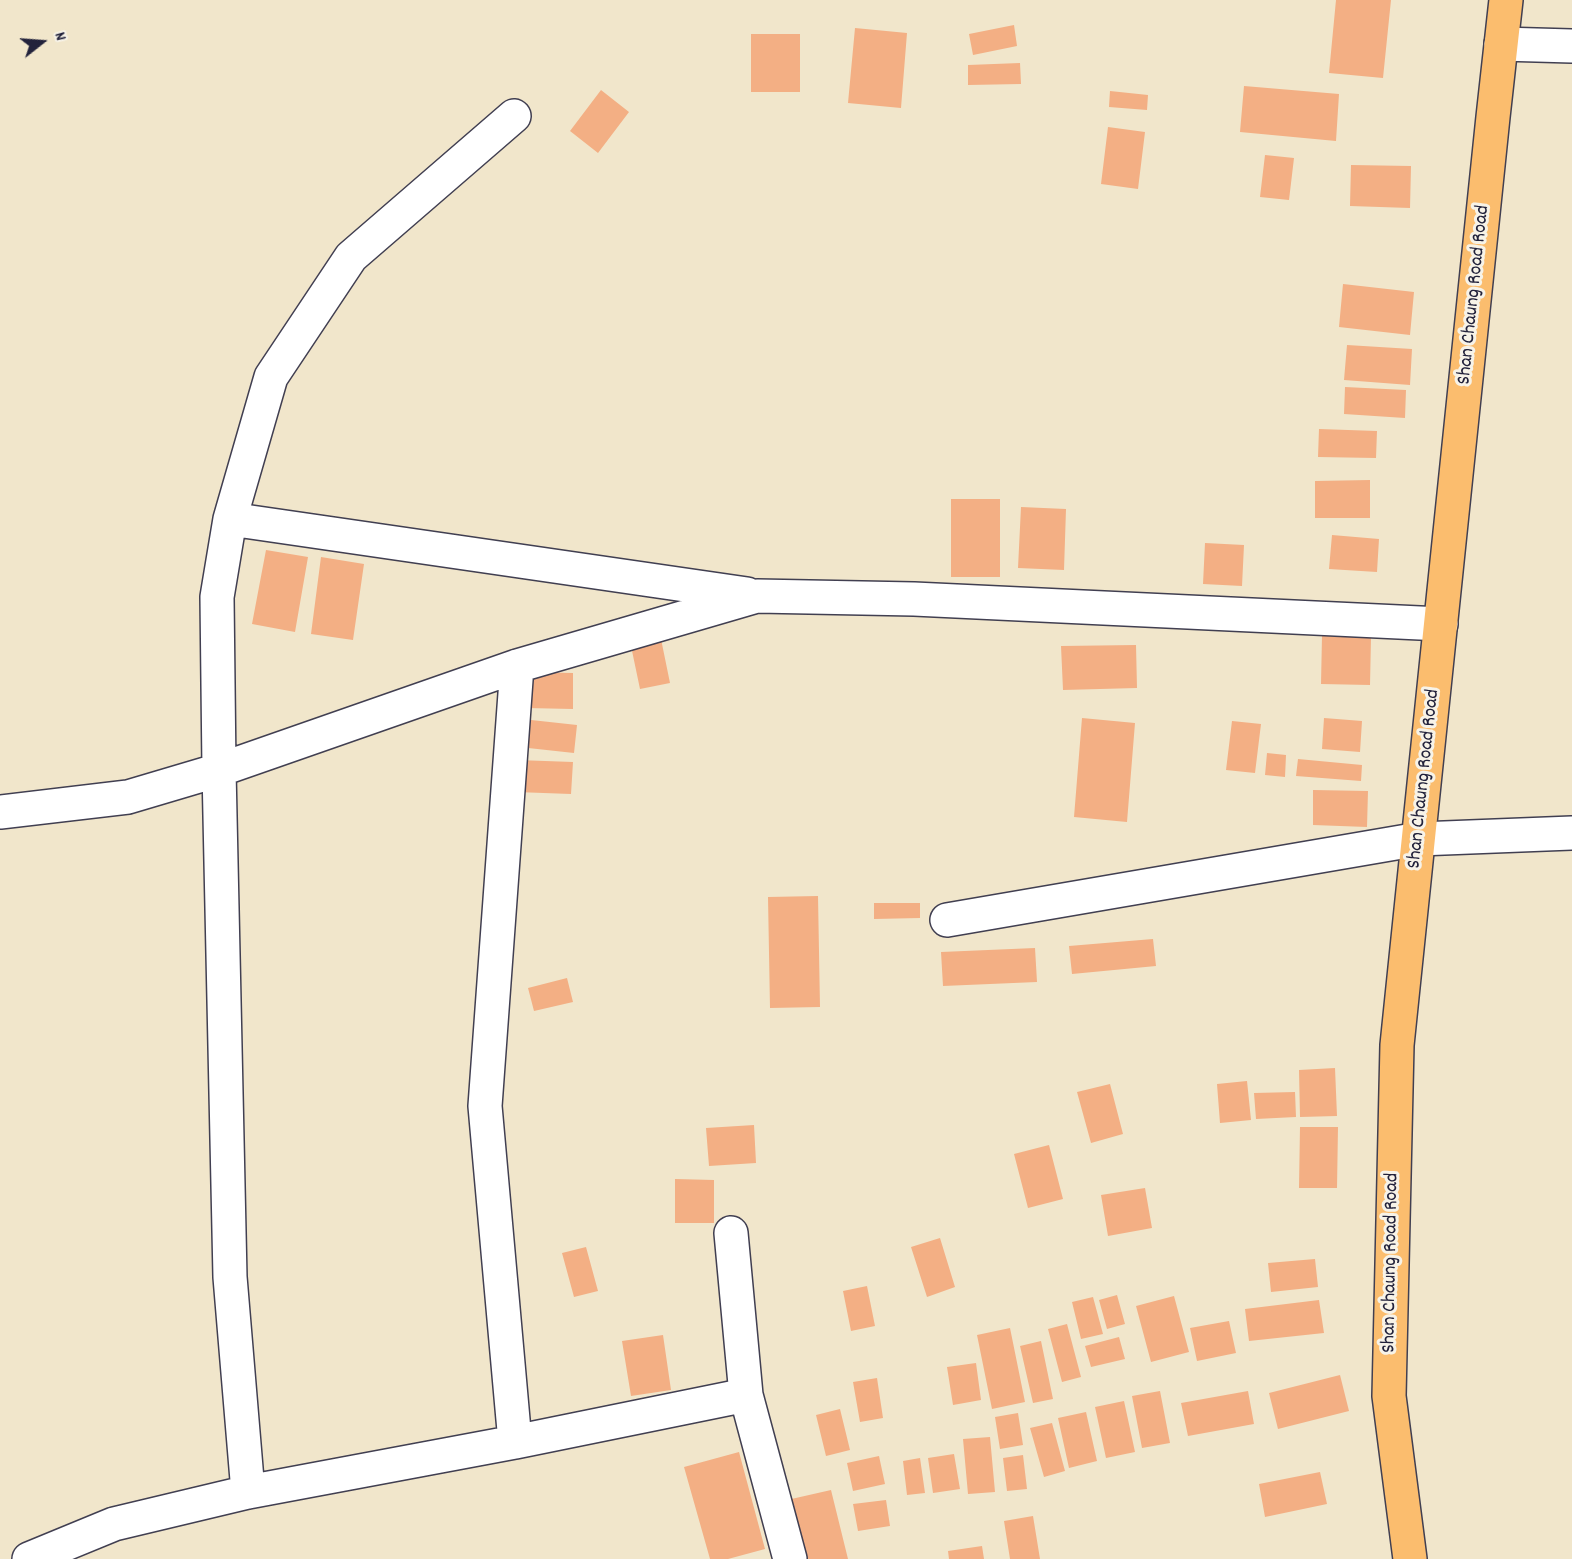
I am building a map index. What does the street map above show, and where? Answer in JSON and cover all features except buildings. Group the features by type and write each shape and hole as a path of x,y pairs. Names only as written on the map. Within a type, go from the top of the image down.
{"main road":[{"name":"Shan Chaung Road Road","path":"1410,1559 1389,1395 1398,1045 1506,0"}],"street":[{"path":"1501,44 1572,46"},
{"path":"248,1492 230,1277 219,770 217,597 230,519 271,377 351,257 514,116"},
{"path":"230,519 757,596 914,599 1441,624"},
{"path":"0,812 128,797 219,770 517,666 757,596"},
{"path":"515,1442 485,1106 517,666"},
{"path":"947,920 1419,839 1572,833"},
{"path":"731,1233 746,1395 790,1559"},
{"path":"29,1559 114,1524 248,1492 515,1442 746,1395"}]}
